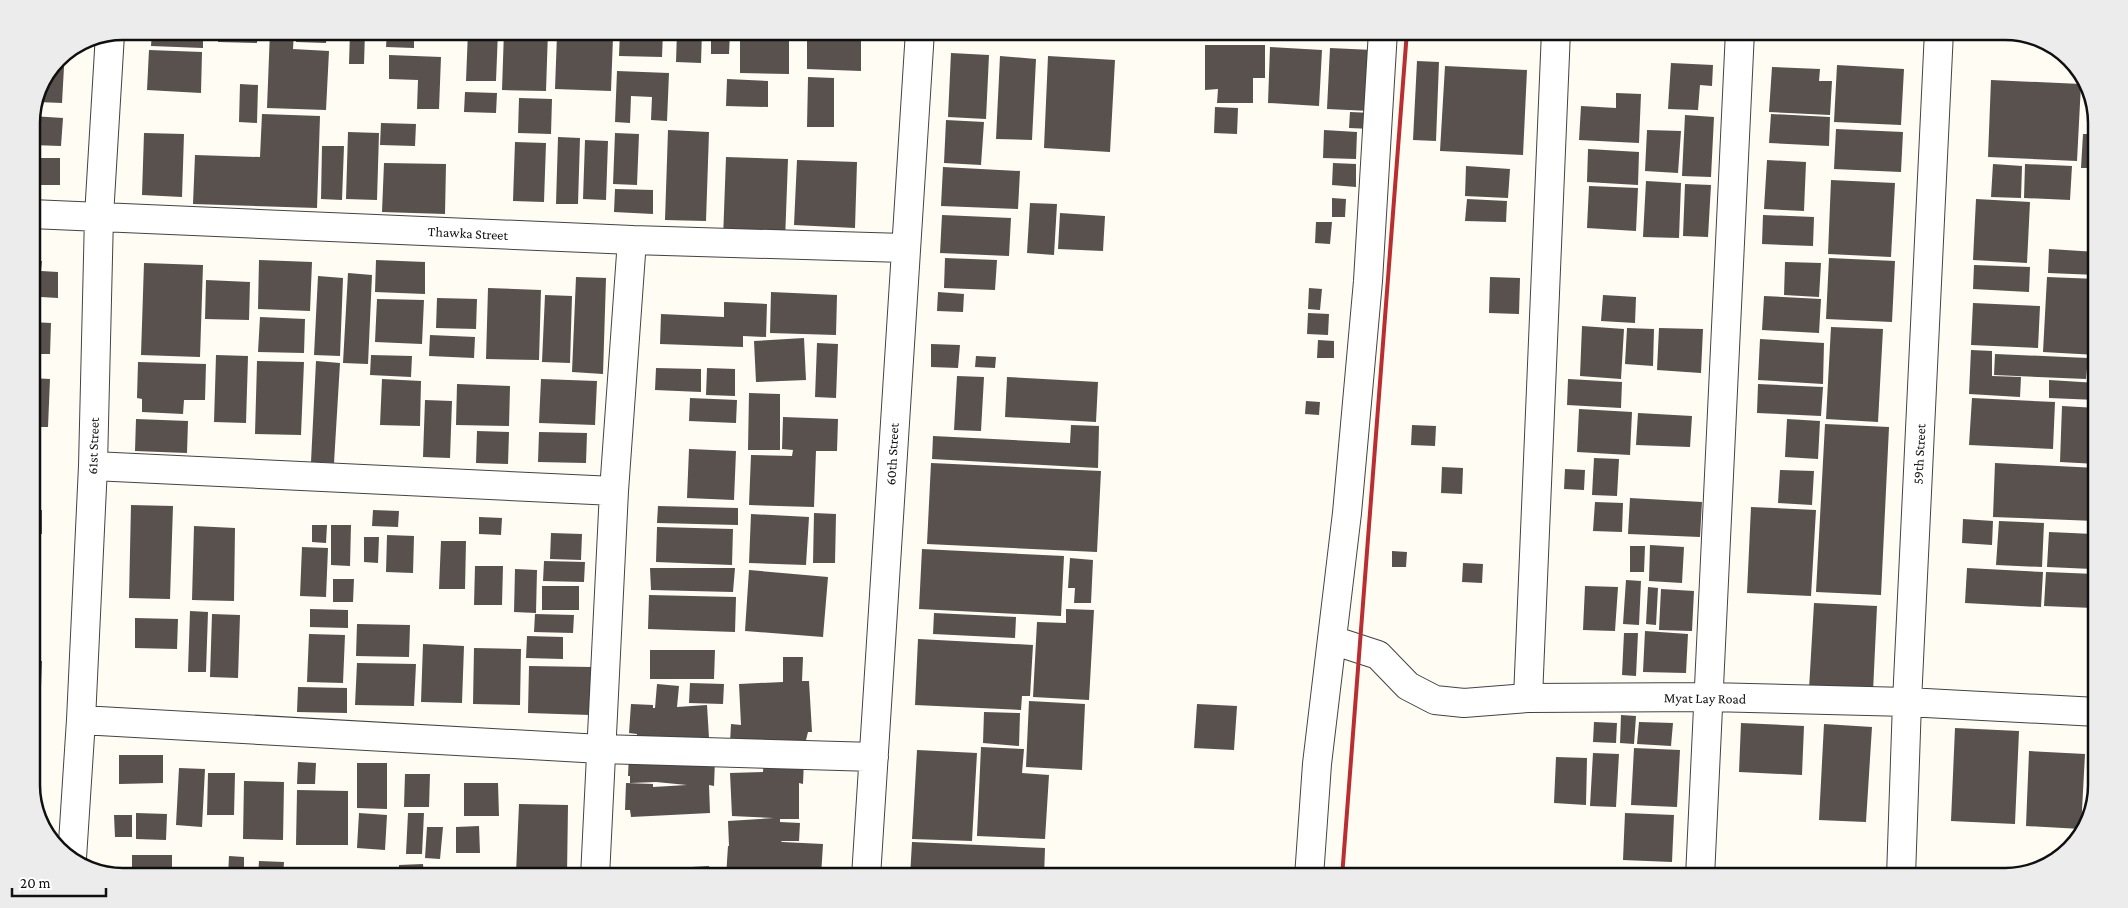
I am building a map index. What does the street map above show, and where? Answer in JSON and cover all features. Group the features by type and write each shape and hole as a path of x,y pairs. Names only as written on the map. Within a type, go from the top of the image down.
{"street":[{"name":"60th Street","path":"867,868 904,248 919,40"},
{"path":"1310,868 1317,764 1347,513 1368,281 1382,40"},
{"path":"1528,698 1556,40"},
{"path":"1700,868 1740,40"},
{"name":"59th Street","path":"1901,868 1906,702 1940,40"},
{"name":"61st Street","path":"72,851 81,720 92,466 99,216 110,42"},
{"name":"Thawka Street","path":"40,214 632,240 904,248"},
{"path":"595,868 614,491 632,240"},
{"path":"92,466 614,491"},
{"name":"Myat Lay Road","path":"1332,640 1378,655 1408,686 1435,700 1464,703 1528,698 1709,697 1906,702 2088,712"},
{"path":"81,720 601,749 874,757"}],"building":[{"path":"151,40 203,40 203,48 151,46"},
{"path":"218,40 257,40 257,43 218,42"},
{"path":"270,40 294,40 293,49 329,51 326,110 267,108"},
{"path":"296,40 326,40 326,43 296,42"},
{"path":"350,40 365,40 364,64 349,64"},
{"path":"386,40 414,40 414,48 386,47"},
{"path":"468,40 498,40 496,81 466,81"},
{"path":"504,40 548,40 546,91 502,90"},
{"path":"557,40 613,40 611,91 555,89"},
{"path":"620,40 663,40 662,57 619,56"},
{"path":"677,40 702,40 701,63 676,62"},
{"path":"711,40 730,40 729,54 711,54"},
{"path":"740,40 789,40 789,74 740,73"},
{"path":"807,40 861,40 861,71 807,69"},
{"path":"1205,45 1265,45 1265,78 1253,78 1253,103 1217,103 1218,89 1205,90"},
{"path":"1270,47 1322,50 1319,106 1268,103"},
{"path":"1330,48 1373,50 1370,111 1327,109"},
{"path":"149,50 202,52 201,93 147,90"},
{"path":"951,53 989,55 986,119 948,117"},
{"path":"389,55 441,57 439,109 417,109 418,80 389,79"},
{"path":"1000,56 1036,59 1032,140 996,139"},
{"path":"1048,56 1115,60 1110,152 1044,148"},
{"path":"1417,61 1439,62 1436,141 1413,140"},
{"path":"1671,63 1713,65 1712,86 1700,85 1698,110 1668,109"},
{"path":"1837,65 1904,69 1901,125 1834,122"},
{"path":"1445,66 1527,70 1523,155 1440,151"},
{"path":"62,67 64,67 62,103 43,102 46,91"},
{"path":"1772,67 1820,69 1819,81 1832,81 1830,115 1769,112"},
{"path":"617,71 669,73 667,121 651,120 652,97 631,96 630,123 615,122"},
{"path":"808,77 834,78 834,127 807,127"},
{"path":"727,79 768,81 768,107 726,106"},
{"path":"1991,80 2078,84 2081,89 2077,161 1988,157"},
{"path":"240,84 258,85 257,123 239,122"},
{"path":"465,92 497,93 496,113 464,112"},
{"path":"1616,93 1641,94 1639,143 1579,140 1581,106 1616,108"},
{"path":"519,98 552,99 551,134 518,133"},
{"path":"1215,107 1238,108 1237,134 1214,133"},
{"path":"1350,112 1372,113 1372,129 1349,128"},
{"path":"262,114 320,116 317,208 193,204 195,155 260,157"},
{"path":"1771,114 1830,117 1829,146 1769,143"},
{"path":"1685,115 1714,117 1711,177 1682,176"},
{"path":"40,117 63,118 61,146 40,145"},
{"path":"946,120 984,122 981,165 944,163"},
{"path":"381,123 416,124 415,146 380,145"},
{"path":"1836,129 1903,132 1901,172 1834,169"},
{"path":"668,130 709,132 706,221 665,220"},
{"path":"1324,130 1357,132 1356,159 1323,158"},
{"path":"1647,130 1681,131 1678,173 1645,171"},
{"path":"348,132 379,133 377,200 346,199"},
{"path":"144,133 184,134 182,197 142,195"},
{"path":"615,133 639,134 637,185 613,184"},
{"path":"2083,134 2088,134 2088,168 2081,168"},
{"path":"558,137 580,138 578,204 556,204"},
{"path":"585,140 608,141 606,200 583,199"},
{"path":"515,142 546,143 544,202 513,201"},
{"path":"322,146 344,146 342,200 321,199"},
{"path":"1588,149 1639,152 1638,185 1587,182"},
{"path":"726,157 788,159 785,241 723,239"},
{"path":"40,158 60,158 60,185 40,185"},
{"path":"797,160 857,162 855,228 794,225"},
{"path":"1767,160 1806,162 1804,211 1764,209"},
{"path":"384,163 446,164 445,214 382,212"},
{"path":"1333,163 1356,164 1356,187 1332,185"},
{"path":"1993,164 2022,166 2021,198 1991,197"},
{"path":"2025,164 2072,166 2070,200 2024,198"},
{"path":"1466,166 1510,169 1508,198 1465,196"},
{"path":"943,167 1020,171 1018,209 941,206"},
{"path":"1831,180 1895,183 1891,257 1828,254"},
{"path":"1646,181 1681,183 1679,238 1643,237"},
{"path":"1685,184 1711,185 1708,237 1683,236"},
{"path":"1589,186 1638,188 1636,231 1587,228"},
{"path":"615,189 653,190 653,214 614,212"},
{"path":"1332,198 1346,199 1345,217 1332,217"},
{"path":"1467,199 1507,201 1506,222 1465,221"},
{"path":"1976,199 2030,202 2027,263 1973,260"},
{"path":"1030,203 1057,204 1054,255 1027,253"},
{"path":"1060,213 1105,216 1103,251 1058,249"},
{"path":"942,215 1011,218 1009,256 940,253"},
{"path":"1763,215 1814,217 1813,246 1762,244"},
{"path":"1316,222 1332,222 1330,244 1315,243"},
{"path":"2049,249 2088,251 2088,275 2048,273"},
{"path":"945,258 997,260 995,290 944,288"},
{"path":"1829,258 1895,261 1892,322 1826,319"},
{"path":"259,260 312,262 310,311 258,309"},
{"path":"376,260 425,262 425,294 375,292"},
{"path":"40,261 42,261 41,271 58,272 58,298 41,297 41,311"},
{"path":"1785,262 1821,263 1819,297 1784,295"},
{"path":"144,263 203,265 200,357 141,355"},
{"path":"1974,265 2030,267 2029,292 1973,289"},
{"path":"348,273 372,275 368,364 343,363"},
{"path":"318,276 343,278 340,356 314,355"},
{"path":"576,277 606,278 603,374 572,372"},
{"path":"1490,277 1520,278 1519,314 1489,313"},
{"path":"2047,277 2088,279 2088,354 2043,352"},
{"path":"206,280 250,282 249,320 205,319"},
{"path":"488,288 541,290 539,360 486,359"},
{"path":"1309,288 1322,289 1320,310 1308,309"},
{"path":"771,292 837,295 836,335 770,333"},
{"path":"938,292 964,294 963,312 937,311"},
{"path":"545,295 572,296 570,363 542,362"},
{"path":"1603,295 1636,297 1635,323 1601,321"},
{"path":"1764,296 1821,299 1819,333 1762,330"},
{"path":"437,298 477,299 476,329 436,328"},
{"path":"377,299 424,300 422,344 375,342"},
{"path":"724,302 767,304 766,337 743,336 743,347 660,344 661,314 724,317"},
{"path":"1973,303 2040,306 2038,348 1971,345"},
{"path":"1308,313 1329,314 1328,335 1307,334"},
{"path":"260,317 305,319 304,353 258,352"},
{"path":"40,322 51,323 50,354 40,354"},
{"path":"1582,326 1624,329 1621,379 1580,376"},
{"path":"1831,327 1883,329 1878,422 1826,419"},
{"path":"1627,328 1654,329 1653,366 1625,364"},
{"path":"1659,328 1703,329 1701,373 1657,370"},
{"path":"430,335 475,337 474,358 429,356"},
{"path":"804,338 806,380 756,382 754,341"},
{"path":"1760,339 1824,343 1823,384 1758,380"},
{"path":"1318,340 1334,341 1334,358 1317,358"},
{"path":"817,343 838,344 836,398 815,397"},
{"path":"931,344 960,345 958,368 931,367"},
{"path":"1971,350 1992,351 1992,376 2021,377 2020,397 1969,394"},
{"path":"1995,354 2088,358 2086,379 1994,375"},
{"path":"216,355 248,356 246,423 214,422"},
{"path":"371,355 412,356 411,377 370,375"},
{"path":"976,356 996,357 995,368 975,367"},
{"path":"257,361 304,362 301,435 255,434"},
{"path":"316,361 340,363 334,463 311,462"},
{"path":"138,362 206,364 205,400 184,400 183,414 142,412 142,399 137,398"},
{"path":"656,368 701,369 701,392 655,390"},
{"path":"707,368 735,369 735,396 706,395"},
{"path":"957,376 984,377 981,431 954,430"},
{"path":"1007,377 1098,382 1096,422 1005,417"},
{"path":"40,378 50,379 48,427 40,427"},
{"path":"382,379 421,381 420,426 380,425"},
{"path":"541,379 597,381 595,425 539,423"},
{"path":"1568,379 1622,382 1621,408 1567,405"},
{"path":"2049,380 2088,382 2088,400 2049,398"},
{"path":"457,384 510,386 509,426 456,425"},
{"path":"1758,384 1823,387 1821,416 1757,413"},
{"path":"749,393 780,394 780,450 748,450"},
{"path":"690,398 737,400 736,423 689,421"},
{"path":"1972,398 2055,402 2053,449 1969,445"},
{"path":"425,400 452,401 450,458 423,457"},
{"path":"1306,401 1320,402 1319,415 1305,414"},
{"path":"2062,406 2088,407 2088,464 2060,462"},
{"path":"1579,409 1632,412 1630,455 1577,452"},
{"path":"1638,413 1692,416 1690,447 1636,445"},
{"path":"783,417 838,419 837,451 816,451 814,507 749,505 751,455 792,456 793,450 782,449"},
{"path":"136,419 188,421 187,453 135,451"},
{"path":"1787,419 1820,421 1818,459 1785,457"},
{"path":"1825,424 1889,427 1881,595 1816,592"},
{"path":"1071,425 1099,426 1098,468 932,459 933,436 1070,443"},
{"path":"1412,425 1436,426 1435,446 1411,445"},
{"path":"477,431 509,432 508,464 476,463"},
{"path":"539,432 587,433 586,463 538,462"},
{"path":"689,449 736,451 734,500 687,498"},
{"path":"1594,458 1619,459 1617,496 1592,495"},
{"path":"931,463 1101,471 1097,552 927,544"},
{"path":"1995,463 2088,468 2088,521 1993,517"},
{"path":"1442,467 1463,468 1462,494 1441,493"},
{"path":"1565,469 1585,470 1584,490 1564,489"},
{"path":"1780,470 1814,471 1812,505 1778,503"},
{"path":"1630,498 1702,502 1700,537 1628,534"},
{"path":"1595,502 1623,503 1622,532 1593,531"},
{"path":"131,505 173,506 170,599 129,598"},
{"path":"658,506 738,508 738,525 657,523"},
{"path":"1751,507 1816,510 1811,596 1747,593"},
{"path":"40,510 42,510 42,534 40,534"},
{"path":"373,510 399,511 398,527 372,526"},
{"path":"814,513 836,514 835,563 813,563"},
{"path":"751,514 809,517 806,565 749,563"},
{"path":"479,517 502,518 501,535 479,534"},
{"path":"1963,519 1993,521 1992,545 1962,543"},
{"path":"1999,521 2044,523 2042,567 1996,565"},
{"path":"312,525 327,525 326,543 312,542"},
{"path":"331,525 351,525 350,566 331,565"},
{"path":"194,526 235,528 234,601 192,600"},
{"path":"657,527 733,529 732,565 656,562"},
{"path":"2049,532 2088,534 2088,569 2047,567"},
{"path":"551,533 582,534 581,560 550,559"},
{"path":"387,535 414,536 413,573 386,572"},
{"path":"364,537 379,537 378,563 364,562"},
{"path":"441,541 466,541 465,589 439,589"},
{"path":"1650,545 1684,547 1682,583 1649,581"},
{"path":"1630,546 1645,546 1644,572 1630,572"},
{"path":"302,547 328,548 326,597 300,596"},
{"path":"922,549 1064,556 1061,616 919,609"},
{"path":"1392,551 1407,552 1406,567 1392,567"},
{"path":"1070,558 1093,560 1091,603 1074,603 1075,588 1068,588"},
{"path":"544,561 585,562 584,582 543,581"},
{"path":"1463,563 1483,564 1482,583 1462,582"},
{"path":"475,566 503,566 502,605 474,605"},
{"path":"650,568 735,568 733,592 651,590"},
{"path":"1967,568 2043,572 2041,607 1965,603"},
{"path":"515,569 537,570 536,613 514,612"},
{"path":"749,570 828,577 823,637 745,631"},
{"path":"2046,572 2088,574 2088,608 2044,606"},
{"path":"333,579 354,579 353,602 333,602"},
{"path":"1626,580 1641,581 1639,625 1623,624"},
{"path":"542,586 579,586 579,610 542,610"},
{"path":"1585,586 1618,587 1615,631 1583,630"},
{"path":"1648,587 1658,588 1656,625 1646,624"},
{"path":"1661,589 1694,591 1692,631 1659,630"},
{"path":"649,595 736,597 735,632 648,629"},
{"path":"1814,603 1877,606 1873,692 1809,689"},
{"path":"310,609 348,610 348,628 310,627"},
{"path":"1066,609 1094,610 1089,700 1033,697 1037,622 1066,623"},
{"path":"190,611 208,612 206,672 188,672"},
{"path":"934,613 1016,617 1015,638 933,634"},
{"path":"212,614 240,615 238,678 210,677"},
{"path":"535,614 574,615 573,633 534,632"},
{"path":"135,618 178,619 177,649 135,648"},
{"path":"357,624 410,625 409,657 356,656"},
{"path":"1645,631 1688,634 1686,673 1643,672"},
{"path":"1624,633 1638,633 1636,676 1622,675"},
{"path":"309,634 345,635 343,683 307,682"},
{"path":"527,636 563,637 563,659 526,658"},
{"path":"918,639 1033,645 1030,696 1022,696 1021,710 915,705"},
{"path":"423,644 464,646 462,703 421,702"},
{"path":"474,648 521,649 520,705 473,704"},
{"path":"650,650 715,650 714,679 650,679"},
{"path":"783,657 803,657 802,681 809,681 812,732 808,732 805,744 730,743 731,724 741,725 739,684 783,682"},
{"path":"40,661 42,661 41,687"},
{"path":"357,663 416,664 414,706 355,705"},
{"path":"529,666 592,667 590,715 528,713"},
{"path":"690,683 724,684 723,704 689,703"},
{"path":"657,684 679,686 677,707 707,705 709,738 637,742 637,734 629,733 631,704 653,705 653,708 655,708"},
{"path":"298,687 347,688 347,713 297,712"},
{"path":"1029,701 1085,704 1082,770 1026,767"},
{"path":"1197,704 1237,706 1234,750 1194,748"},
{"path":"984,712 1020,713 1019,746 983,743"},
{"path":"1621,715 1636,716 1634,744 1620,743"},
{"path":"1594,722 1617,723 1616,743 1593,742"},
{"path":"1639,722 1673,723 1671,746 1637,744"},
{"path":"1741,723 1804,726 1802,775 1739,772"},
{"path":"1824,724 1872,727 1866,822 1819,820"},
{"path":"1955,728 2019,731 2015,824 1951,821"},
{"path":"981,747 1024,749 1022,773 1049,775 1045,839 977,836"},
{"path":"1634,748 1680,750 1677,807 1631,805"},
{"path":"917,750 977,753 972,841 912,839"},
{"path":"2029,751 2085,754 2082,818 2076,829 2026,826"},
{"path":"629,753 715,759 714,786 709,785 710,813 631,817 630,810 625,810 626,783 653,784 653,787 687,785 656,782 630,783 630,776 628,776"},
{"path":"1593,753 1619,754 1616,807 1590,806"},
{"path":"119,755 163,755 163,783 119,784"},
{"path":"1556,757 1587,758 1586,805 1554,803"},
{"path":"764,758 804,760 803,784 799,783 799,819 780,819 780,822 800,823 799,841 781,841 823,844 822,868 727,868 729,846 728,821 774,818 732,816 730,773 763,772"},
{"path":"298,762 316,763 315,784 297,784"},
{"path":"357,763 387,763 387,809 357,808"},
{"path":"179,768 205,769 202,827 176,825"},
{"path":"208,773 235,773 234,815 207,815"},
{"path":"405,774 430,774 429,807 404,807"},
{"path":"244,781 284,782 283,840 243,839"},
{"path":"464,783 498,783 499,816 464,816"},
{"path":"297,790 348,791 348,845 296,845"},
{"path":"519,804 568,805 567,868 516,868"},
{"path":"136,813 167,814 166,840 136,839"},
{"path":"359,813 387,815 385,850 357,848"},
{"path":"408,813 424,813 422,854 406,854"},
{"path":"1625,813 1674,815 1672,862 1623,860"},
{"path":"114,815 132,815 132,837 115,837"},
{"path":"479,826 480,853 456,853 456,827"},
{"path":"427,827 443,827 440,859 425,858"},
{"path":"912,842 1045,848 1044,868 911,868"},
{"path":"132,855 172,855 172,868 132,868"},
{"path":"229,856 244,857 244,868 228,868"},
{"path":"259,861 284,862 284,868 259,868"},
{"path":"423,864 423,868 399,868 399,865"},
{"path":"709,866 709,868 674,868"},
{"path":"453,867 476,867 476,868"}],"railway":[{"path":"1343,868 1406,40"}]}
